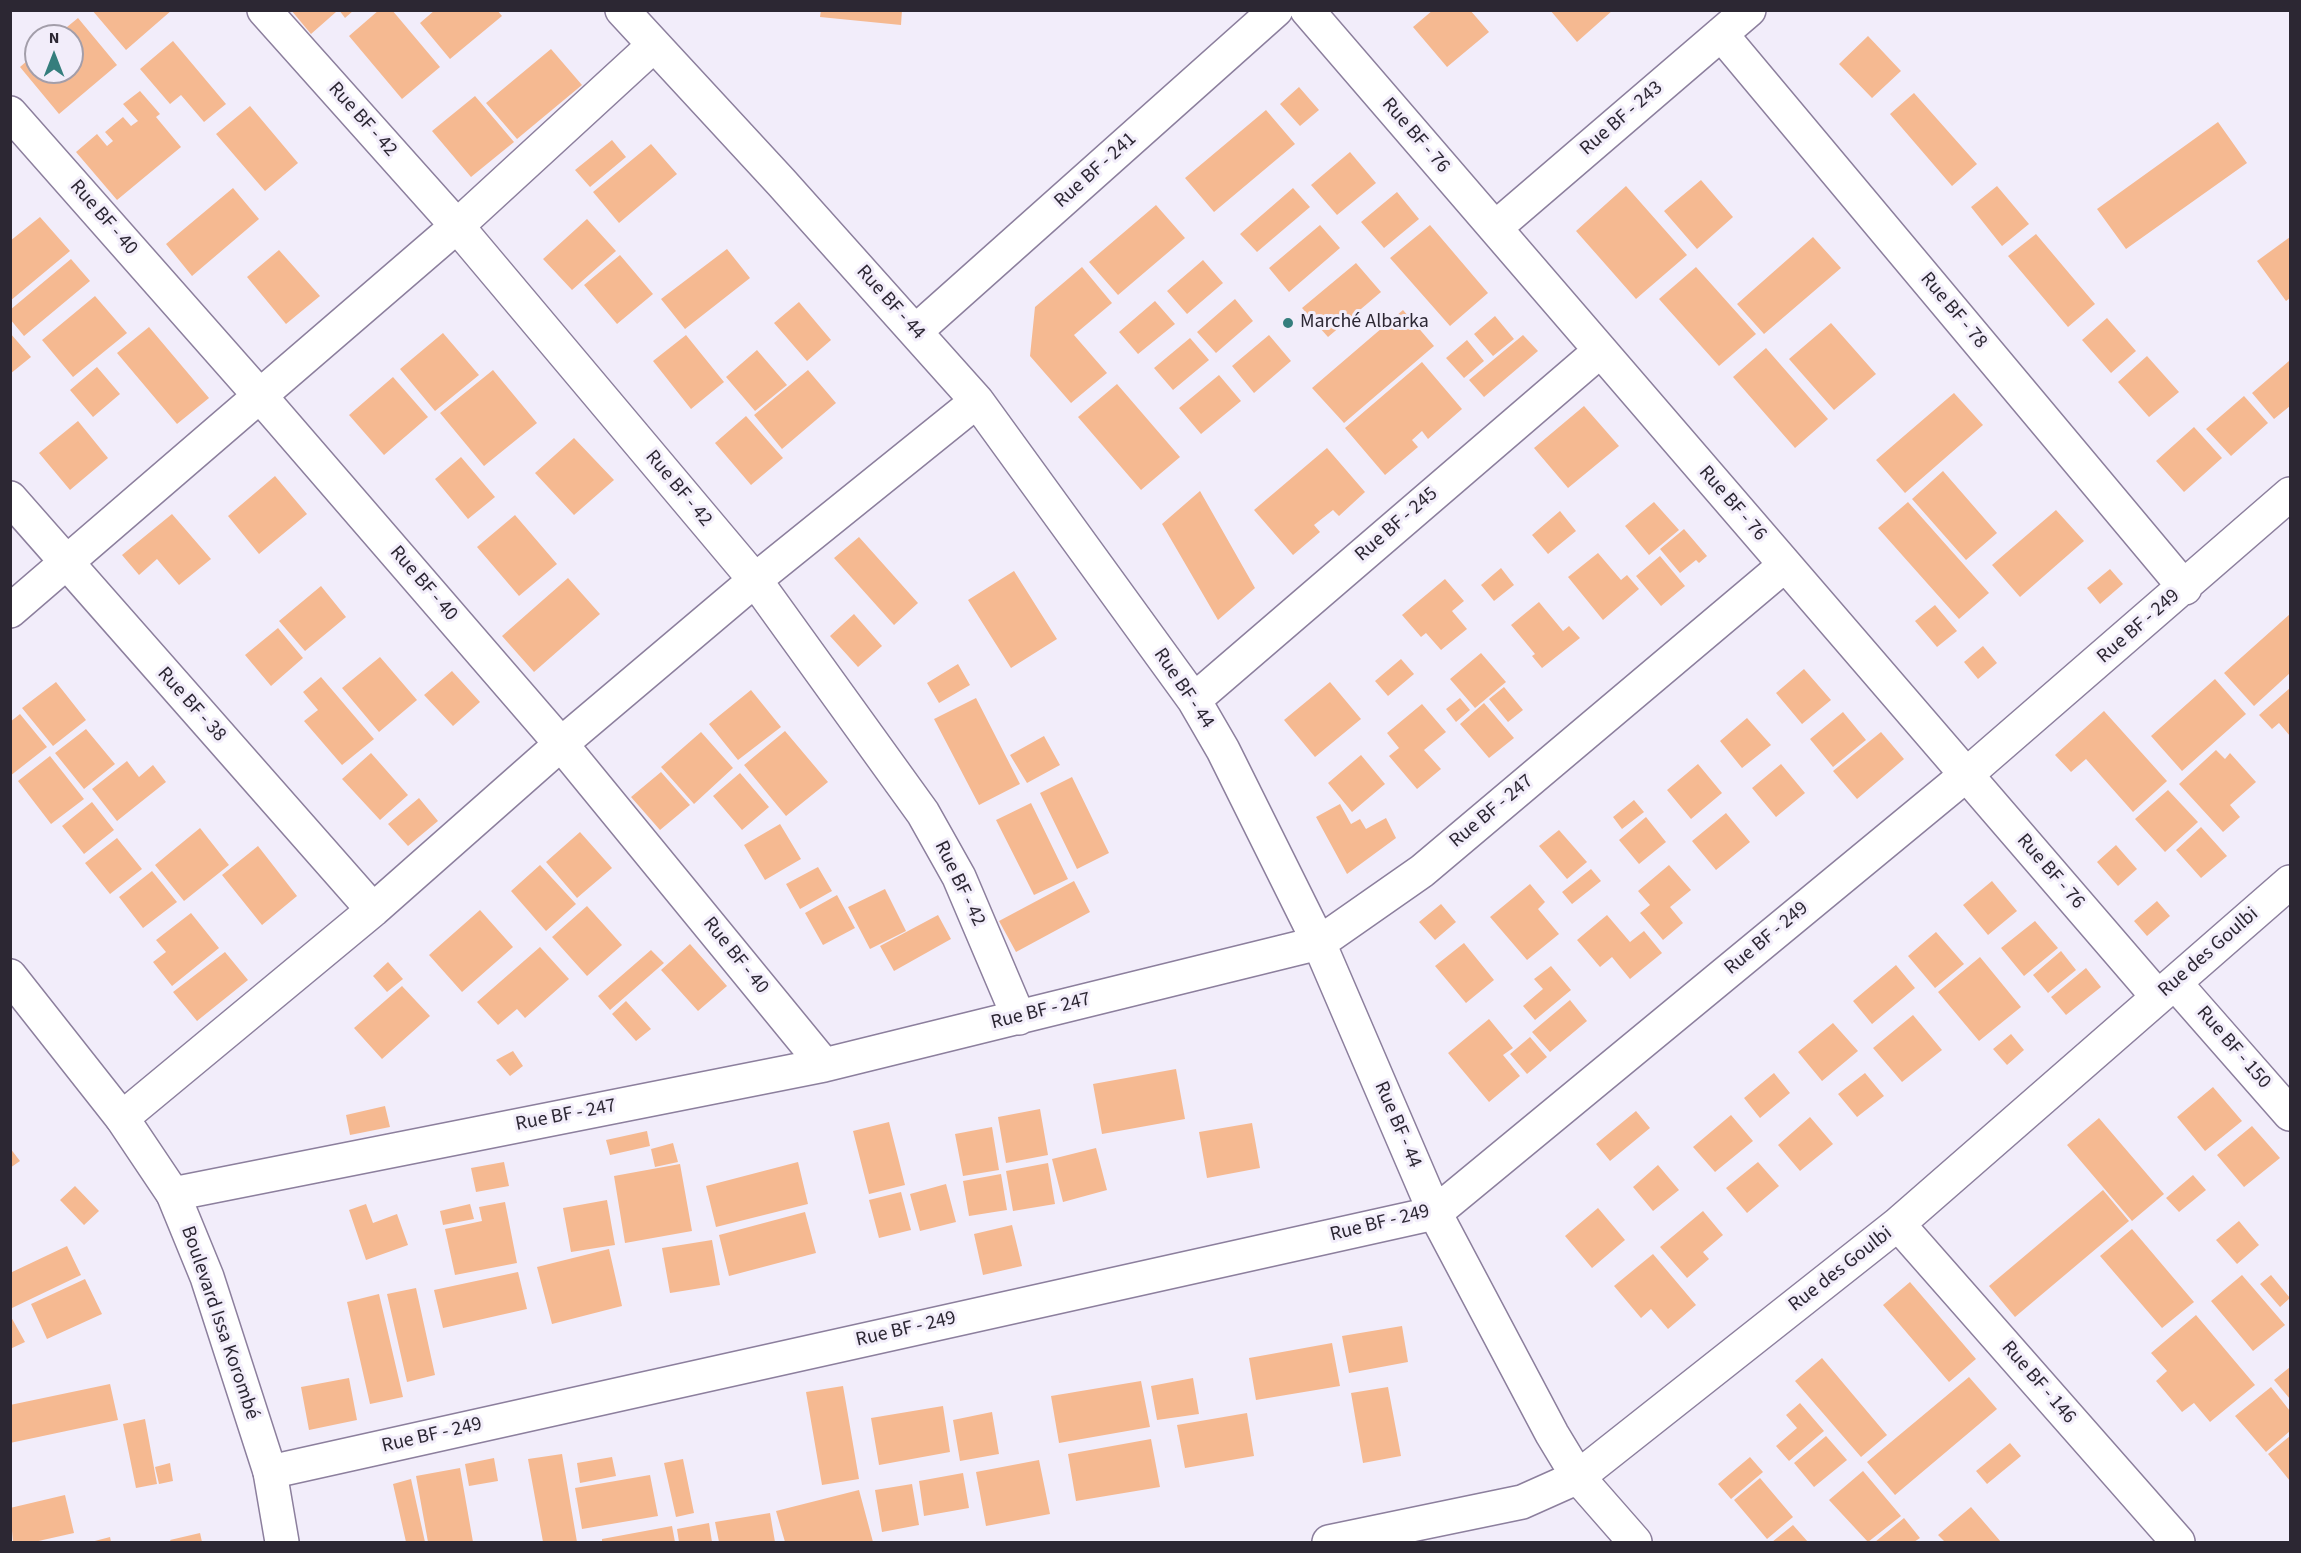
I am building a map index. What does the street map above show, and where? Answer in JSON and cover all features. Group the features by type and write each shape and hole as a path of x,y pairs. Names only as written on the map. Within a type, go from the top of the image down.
{"street":[{"name":"Rue BF - 42","path":"264,10 457,226 755,580 923,813 959,877 1019,1018"},
{"name":"Rue BF - 44","path":"622,10 916,331 977,401 1194,700 1223,750 1319,943 1435,1213 1552,1434 1578,1478 1635,1542"},
{"name":"Rue BF - 241","path":"916,331 1276,10"},
{"name":"Rue BF - 76","path":"1307,10 1966,775 2167,990"},
{"name":"Rue BF - 243","path":"1495,228 1749,10"},
{"name":"Rue BF - 78","path":"1721,34 2185,588"},
{"path":"10,611 457,226 653,45"},
{"name":"Rue BF - 40","path":"10,112 261,396 561,744 824,1065"},
{"name":"Rue BF - 245","path":"1194,700 1600,351"},
{"path":"122,1118 373,910 561,744 755,580 977,401"},
{"name":"Rue BF - 249","path":"270,1472 1435,1213 1966,775 2185,588 2290,494"},
{"name":"Rue BF - 38","path":"10,498 373,910"},
{"name":"Rue BF - 247","path":"173,1194 824,1065 1319,943 1422,871 1785,565"},
{"name":"Rue des Goulbi","path":"1329,1542 1522,1502 1578,1478 1898,1224 2290,882"},
{"name":"Boulevard Issa Korombé","path":"10,976 122,1118 173,1194 207,1277 270,1472 282,1542"},
{"name":"Rue BF - 150","path":"2167,990 2290,1114"},
{"name":"Rue BF - 146","path":"1898,1224 2178,1542"}],"building":[{"path":"92,10 172,10 126,50"},
{"path":"291,10 335,10 336,12 311,34"},
{"path":"339,10 354,10 345,18"},
{"path":"379,10 392,10 440,67 402,99 349,36"},
{"path":"435,10 497,10 502,16 450,59 420,23"},
{"path":"821,10 902,10 901,25 820,17"},
{"path":"1433,10 1470,10 1489,32 1447,67 1413,27"},
{"path":"1550,10 1613,10 1577,42"},
{"path":"78,18 83,24 71,24"},
{"path":"84,25 117,65 59,114 34,84 84,84"},
{"path":"1868,36 1901,71 1872,98 1839,64"},
{"path":"173,41 226,104 204,122 181,95 170,104 140,69"},
{"path":"551,49 582,85 517,139 486,103"},
{"path":"1299,87 1319,110 1300,126 1280,104"},
{"path":"140,91 160,114 156,117 181,147 117,200 76,152 97,134 107,146 113,141 105,132 123,117 131,126 138,121 123,104"},
{"path":"1914,93 1977,164 1952,186 1890,114"},
{"path":"475,96 514,142 471,177 432,131"},
{"path":"250,106 298,163 265,191 216,134"},
{"path":"1266,110 1295,144 1214,212 1185,178"},
{"path":"2218,122 2247,163 2126,249 2097,209"},
{"path":"612,140 626,157 590,187 575,170"},
{"path":"651,144 677,174 619,223 593,192"},
{"path":"1350,152 1376,183 1337,215 1311,185"},
{"path":"1701,180 1733,217 1697,249 1664,211"},
{"path":"1626,186 1687,255 1636,299 1576,231"},
{"path":"1997,186 2029,224 2002,246 1971,207"},
{"path":"233,188 259,219 192,276 166,244"},
{"path":"1293,188 1310,207 1257,252 1240,234"},
{"path":"1397,192 1419,219 1384,248 1361,222"},
{"path":"1156,205 1185,238 1118,295 1089,262"},
{"path":"40,217 70,251 10,301 10,241"},
{"path":"587,219 616,251 572,290 543,259"},
{"path":"1320,225 1340,248 1289,292 1269,268"},
{"path":"1430,225 1488,293 1450,326 1390,258"},
{"path":"2036,234 2095,304 2068,327 2008,256"},
{"path":"1813,237 1841,268 1764,334 1737,304"},
{"path":"2290,237 2290,298 2286,301 2257,261"},
{"path":"727,249 750,278 685,329 661,299"},
{"path":"279,250 320,296 286,324 247,277"},
{"path":"620,255 653,294 617,324 584,285"},
{"path":"71,259 90,281 24,336 10,319 10,310"},
{"path":"1203,260 1223,283 1187,314 1167,291"},
{"path":"1356,263 1381,292 1328,337 1302,308"},
{"path":"1082,267 1112,303 1074,335 1107,373 1071,403 1030,356 1035,307"},
{"path":"1696,267 1756,334 1719,366 1659,299"},
{"path":"95,296 127,333 73,377 42,340"},
{"path":"1235,299 1253,321 1216,353 1197,332"},
{"path":"1155,301 1175,324 1138,354 1119,332"},
{"path":"799,302 831,340 807,361 774,323"},
{"path":"1403,310 1434,346 1344,423 1312,388"},
{"path":"1495,316 1514,339 1493,356 1474,334"},
{"path":"2107,318 2136,351 2111,373 2082,340"},
{"path":"1831,323 1876,374 1834,410 1789,359"},
{"path":"149,327 209,398 177,424 117,353"},
{"path":"10,333 31,357 10,374"},
{"path":"443,333 479,375 435,411 400,369"},
{"path":"686,335 724,382 691,409 653,361"},
{"path":"1269,335 1291,361 1254,393 1232,366"},
{"path":"1523,335 1538,351 1484,397 1469,380"},
{"path":"1190,338 1209,360 1173,390 1154,368"},
{"path":"1467,340 1484,361 1464,378 1446,358"},
{"path":"1766,348 1828,419 1795,448 1733,377"},
{"path":"757,350 787,385 755,411 726,377"},
{"path":"2147,356 2179,392 2149,417 2118,382"},
{"path":"2289,361 2290,406 2274,419 2252,393"},
{"path":"1422,362 1462,409 1428,439 1422,431 1412,440 1418,447 1385,475 1345,428"},
{"path":"97,367 120,394 93,417 70,390"},
{"path":"493,370 537,423 484,466 440,413"},
{"path":"808,370 836,403 782,449 754,415"},
{"path":"1219,375 1241,401 1201,434 1179,408"},
{"path":"393,377 428,417 384,455 349,415"},
{"path":"1117,384 1180,457 1141,490 1078,417"},
{"path":"1954,393 1983,425 1905,493 1876,460"},
{"path":"2244,396 2268,423 2231,456 2206,429"},
{"path":"1584,406 1619,446 1568,488 1534,448"},
{"path":"746,416 783,458 751,485 715,443"},
{"path":"78,421 108,458 70,490 39,453"},
{"path":"2194,427 2222,458 2184,492 2156,461"},
{"path":"574,438 614,480 574,515 535,473"},
{"path":"1327,448 1365,492 1339,516 1333,510 1314,525 1320,532 1293,555 1254,510"},
{"path":"461,457 495,497 468,519 435,479"},
{"path":"1943,471 1997,533 1966,560 1912,499"},
{"path":"275,476 307,514 259,554 228,516"},
{"path":"1200,491 1255,588 1218,620 1162,524"},
{"path":"1654,502 1679,530 1649,555 1625,526"},
{"path":"1908,502 1989,593 1959,619 1878,528"},
{"path":"2056,510 2084,541 2020,597 1992,565"},
{"path":"1560,511 1576,531 1548,554 1532,535"},
{"path":"172,514 211,559 179,585 157,559 139,575 122,555"},
{"path":"515,515 557,564 519,596 477,547"},
{"path":"1684,529 1707,556 1699,563 1696,560 1680,573 1660,549"},
{"path":"859,537 918,603 894,625 834,558"},
{"path":"1598,553 1621,580 1627,575 1639,589 1603,620 1568,577"},
{"path":"1660,556 1685,586 1661,606 1636,576"},
{"path":"1501,568 1514,585 1494,601 1481,585"},
{"path":"2110,569 2123,584 2100,604 2087,588"},
{"path":"1014,571 1057,639 1011,668 968,600"},
{"path":"568,578 600,614 534,672 502,636"},
{"path":"1445,579 1464,601 1452,611 1467,629 1441,650 1426,633 1421,637 1402,615"},
{"path":"321,586 346,617 305,651 279,621"},
{"path":"1539,602 1563,631 1569,626 1580,638 1542,668 1532,656 1535,654 1511,625"},
{"path":"1935,605 1957,631 1937,647 1915,621"},
{"path":"854,614 882,646 858,667 830,636"},
{"path":"2290,614 2290,673 2254,706 2224,673"},
{"path":"278,628 303,658 271,686 245,655"},
{"path":"1983,646 1997,663 1978,679 1964,662"},
{"path":"1481,653 1506,682 1475,708 1450,679"},
{"path":"380,657 417,700 379,732 342,688"},
{"path":"1401,659 1414,674 1388,696 1375,681"},
{"path":"958,664 970,685 939,703 927,683"},
{"path":"1804,669 1831,700 1802,724 1776,693"},
{"path":"452,671 480,702 453,726 424,695"},
{"path":"321,677 374,739 342,765 304,721 318,710 303,692"},
{"path":"2215,679 2246,714 2182,771 2151,736"},
{"path":"56,682 86,720 53,746 22,708"},
{"path":"1330,682 1361,719 1315,757 1284,720"},
{"path":"1504,687 1523,710 1508,722 1489,699"},
{"path":"2290,688 2290,736 2279,723 2272,729 2259,715"},
{"path":"751,690 781,727 738,760 709,724"},
{"path":"976,698 1020,784 979,805 934,719"},
{"path":"1460,698 1470,710 1456,722 1446,709"},
{"path":"1484,703 1514,738 1489,758 1460,724"},
{"path":"1422,704 1446,732 1424,750 1441,769 1417,789 1389,756 1399,748 1387,733"},
{"path":"2104,711 2167,781 2133,812 2086,759 2071,772 2055,755"},
{"path":"1843,712 1866,740 1833,767 1810,739"},
{"path":"20,714 47,747 10,776 10,722"},
{"path":"1747,718 1771,745 1742,768 1720,741"},
{"path":"86,729 115,764 84,789 55,753"},
{"path":"785,731 828,782 786,816 744,765"},
{"path":"701,732 733,768 694,804 661,767"},
{"path":"1881,732 1904,759 1857,799 1833,771"},
{"path":"1044,736 1060,765 1027,783 1010,755"},
{"path":"2216,750 2225,759 2230,753 2256,782 2230,805 2240,817 2223,832 2179,784"},
{"path":"371,753 408,795 380,820 342,779"},
{"path":"1361,755 1385,784 1352,812 1328,783"},
{"path":"50,756 84,799 51,824 18,781"},
{"path":"127,761 139,777 153,765 166,782 117,821 92,789"},
{"path":"1698,764 1722,793 1691,819 1667,790"},
{"path":"1781,764 1805,793 1776,817 1752,788"},
{"path":"661,772 690,805 660,830 631,797"},
{"path":"740,773 769,807 742,830 713,796"},
{"path":"1072,777 1109,853 1077,869 1040,793"},
{"path":"2168,790 2198,822 2165,852 2135,819"},
{"path":"419,798 438,821 408,846 388,824"},
{"path":"1634,800 1644,812 1622,829 1613,817"},
{"path":"92,802 114,830 84,854 62,826"},
{"path":"1031,803 1068,879 1034,895 996,820"},
{"path":"1340,804 1351,824 1360,819 1366,829 1386,818 1396,838 1347,874 1316,817"},
{"path":"1726,813 1750,842 1716,870 1692,841"},
{"path":"1646,817 1666,842 1639,864 1619,840"},
{"path":"780,824 801,859 765,880 744,845"},
{"path":"2201,827 2227,856 2201,878 2176,850"},
{"path":"200,828 229,865 184,901 155,865"},
{"path":"1559,830 1587,862 1567,879 1539,846"},
{"path":"580,832 612,868 577,898 546,862"},
{"path":"117,838 142,869 110,894 85,863"},
{"path":"2116,845 2137,869 2118,886 2097,862"},
{"path":"258,846 297,896 262,925 222,875"},
{"path":"540,865 576,904 546,931 511,891"},
{"path":"1669,865 1691,890 1670,907 1683,923 1663,940 1640,913 1650,905 1638,891"},
{"path":"818,867 832,891 800,909 786,884"},
{"path":"1591,869 1601,881 1572,904 1562,892"},
{"path":"152,871 177,902 143,928 119,897"},
{"path":"1074,881 1090,912 1016,952 999,921"},
{"path":"1992,881 2017,911 1988,935 1963,905"},
{"path":"1530,884 1545,902 1538,909 1559,934 1527,960 1490,917"},
{"path":"885,889 906,931 870,949 848,907"},
{"path":"837,895 855,928 823,945 805,913"},
{"path":"2157,901 2170,916 2147,936 2134,921"},
{"path":"1441,904 1456,922 1435,940 1419,922"},
{"path":"587,906 622,945 587,976 552,937"},
{"path":"480,910 513,947 462,992 429,955"},
{"path":"191,913 219,948 172,986 153,962 166,952 156,940"},
{"path":"938,915 951,939 894,971 880,946"},
{"path":"1607,915 1630,942 1644,931 1662,953 1630,979 1612,957 1600,967 1577,940"},
{"path":"2035,921 2058,948 2024,976 2001,948"},
{"path":"1936,932 1964,964 1935,988 1908,956"},
{"path":"1464,943 1494,980 1466,1003 1435,966"},
{"path":"690,944 727,986 698,1011 661,970"},
{"path":"540,947 569,979 525,1018 517,1009 498,1025 477,1002"},
{"path":"651,950 664,963 610,1010 598,996"},
{"path":"2061,951 2076,970 2048,993 2033,975"},
{"path":"225,952 248,980 197,1021 173,992"},
{"path":"1980,957 2021,1007 1979,1041 1938,992"},
{"path":"388,962 403,979 387,992 373,976"},
{"path":"1896,965 1915,988 1872,1024 1853,1001"},
{"path":"1551,966 1571,990 1535,1020 1523,1006 1543,989 1534,979"},
{"path":"2086,968 2101,987 2066,1015 2051,997"},
{"path":"402,986 430,1016 382,1059 354,1028"},
{"path":"1570,1000 1587,1021 1550,1052 1532,1032"},
{"path":"626,1001 651,1029 636,1041 612,1014"},
{"path":"1913,1015 1942,1050 1902,1082 1873,1048"},
{"path":"1489,1019 1513,1048 1503,1055 1520,1076 1489,1102 1448,1053"},
{"path":"1833,1023 1858,1051 1822,1081 1798,1052"},
{"path":"2011,1034 2024,1050 2007,1065 1993,1049"},
{"path":"1530,1037 1547,1057 1527,1074 1510,1054"},
{"path":"513,1051 523,1066 510,1076 496,1060"},
{"path":"1176,1069 1185,1119 1102,1134 1093,1084"},
{"path":"1774,1073 1790,1093 1760,1118 1744,1098"},
{"path":"1865,1073 1884,1096 1857,1117 1838,1094"},
{"path":"2213,1087 2242,1121 2205,1151 2177,1117"},
{"path":"385,1106 390,1127 350,1135 346,1115"},
{"path":"1040,1109 1048,1155 1006,1163 998,1117"},
{"path":"1636,1111 1650,1128 1610,1161 1596,1144"},
{"path":"1731,1115 1753,1141 1715,1172 1693,1147"},
{"path":"1810,1117 1833,1144 1800,1171 1778,1145"},
{"path":"2099,1118 2164,1194 2132,1221 2067,1145"},
{"path":"889,1122 905,1185 869,1194 853,1131"},
{"path":"1252,1123 1260,1168 1207,1178 1199,1132"},
{"path":"2252,1126 2280,1158 2244,1187 2217,1155"},
{"path":"992,1127 999,1170 963,1176 955,1134"},
{"path":"647,1131 650,1146 610,1155 606,1140"},
{"path":"673,1143 678,1162 655,1167 651,1149"},
{"path":"10,1148 20,1161 10,1168"},
{"path":"1096,1148 1107,1190 1063,1202 1052,1159"},
{"path":"504,1162 509,1186 476,1192 471,1168"},
{"path":"798,1162 808,1204 716,1227 706,1186"},
{"path":"1758,1162 1779,1186 1747,1213 1726,1188"},
{"path":"1048,1163 1055,1204 1013,1211 1006,1171"},
{"path":"680,1164 692,1231 625,1243 614,1176"},
{"path":"1658,1165 1679,1190 1653,1211 1633,1187"},
{"path":"1001,1174 1007,1210 969,1216 963,1181"},
{"path":"2193,1175 2206,1190 2179,1212 2166,1198"},
{"path":"946,1184 956,1222 920,1231 910,1194"},
{"path":"75,1186 99,1211 84,1225 60,1200"},
{"path":"2103,1190 2129,1221 2015,1317 1989,1286"},
{"path":"901,1192 911,1230 879,1238 869,1200"},
{"path":"607,1200 615,1245 571,1252 563,1208"},
{"path":"505,1202 517,1263 455,1275 445,1229 482,1221 479,1207"},
{"path":"366,1204 373,1223 397,1214 408,1245 366,1260 349,1210"},
{"path":"470,1204 474,1219 443,1225 440,1211"},
{"path":"1598,1208 1625,1240 1592,1268 1565,1236"},
{"path":"1703,1211 1723,1235 1703,1252 1709,1259 1687,1278 1660,1247"},
{"path":"805,1212 816,1253 729,1276 719,1235"},
{"path":"2239,1221 2259,1245 2237,1264 2216,1240"},
{"path":"1012,1225 1022,1266 983,1275 974,1234"},
{"path":"2132,1229 2194,1302 2162,1328 2100,1256"},
{"path":"712,1240 720,1285 670,1293 662,1248"},
{"path":"67,1246 81,1275 12,1308 10,1273"},
{"path":"609,1249 622,1306 552,1324 537,1267"},
{"path":"1653,1254 1696,1305 1668,1329 1651,1309 1641,1318 1614,1286"},
{"path":"518,1272 527,1309 443,1328 434,1290"},
{"path":"2242,1275 2285,1325 2253,1351 2211,1301"},
{"path":"2271,1275 2290,1298 2280,1307 2260,1284"},
{"path":"85,1279 102,1314 47,1339 31,1304"},
{"path":"1910,1282 1976,1359 1949,1382 1883,1305"},
{"path":"416,1288 435,1375 407,1382 387,1294"},
{"path":"379,1294 403,1397 370,1404 347,1302"},
{"path":"10,1315 25,1342 10,1349"},
{"path":"2196,1315 2255,1385 2210,1422 2194,1403 2182,1412 2156,1381 2167,1371 2151,1353"},
{"path":"1402,1326 1408,1362 1349,1373 1342,1336"},
{"path":"1332,1343 1340,1386 1256,1400 1249,1358"},
{"path":"1822,1358 1887,1435 1861,1457 1795,1381"},
{"path":"2290,1367 2290,1399 2274,1380"},
{"path":"1969,1377 1997,1409 1895,1495 1867,1462"},
{"path":"349,1378 357,1420 309,1430 301,1387"},
{"path":"1193,1378 1199,1414 1157,1420 1151,1386"},
{"path":"1141,1381 1150,1427 1059,1443 1051,1396"},
{"path":"110,1384 118,1420 10,1443 10,1405"},
{"path":"843,1386 859,1479 822,1485 806,1392"},
{"path":"1388,1387 1401,1456 1363,1463 1351,1393"},
{"path":"2271,1387 2290,1411 2290,1431 2266,1452 2235,1416"},
{"path":"1800,1403 1824,1431 1789,1461 1776,1446 1797,1428 1786,1415"},
{"path":"943,1406 950,1452 879,1465 871,1418"},
{"path":"992,1412 999,1454 960,1461 953,1420"},
{"path":"1247,1413 1254,1456 1185,1468 1177,1425"},
{"path":"145,1419 157,1484 136,1488 123,1424"},
{"path":"1826,1436 1847,1460 1814,1487 1794,1463"},
{"path":"2290,1436 2290,1481 2268,1454"},
{"path":"1151,1439 1160,1487 1076,1501 1068,1454"},
{"path":"2010,1443 2021,1456 1987,1484 1976,1471"},
{"path":"562,1454 577,1542 543,1542 528,1459"},
{"path":"612,1457 616,1476 580,1483 577,1463"},
{"path":"1750,1457 1763,1472 1731,1499 1718,1484"},
{"path":"494,1458 498,1481 469,1486 465,1464"},
{"path":"683,1459 694,1513 676,1517 664,1463"},
{"path":"1039,1460 1050,1514 986,1526 976,1472"},
{"path":"170,1463 173,1481 159,1484 155,1467"},
{"path":"460,1468 473,1542 428,1542 416,1476"},
{"path":"1863,1471 1901,1516 1868,1542 1829,1500"},
{"path":"963,1473 969,1508 924,1516 919,1481"},
{"path":"650,1475 658,1516 582,1529 575,1488"},
{"path":"1760,1478 1793,1517 1767,1539 1734,1500"},
{"path":"411,1479 425,1542 406,1542 393,1484"},
{"path":"912,1484 919,1525 882,1532 875,1490"},
{"path":"859,1490 873,1542 785,1542 776,1511"},
{"path":"65,1495 74,1533 34,1542 13,1542 10,1508"},
{"path":"1971,1507 2001,1542 1945,1542 1938,1535"},
{"path":"770,1513 775,1542 719,1542 715,1522"},
{"path":"1904,1518 1920,1538 1914,1542 1875,1542"},
{"path":"709,1523 712,1542 679,1542 677,1529"},
{"path":"1793,1525 1808,1542 1772,1542"},
{"path":"672,1526 675,1542 602,1542 602,1539"},
{"path":"200,1533 202,1542 171,1542 170,1540"},
{"path":"110,1537 111,1542 91,1542"}],"place":[{"name":"Marché Albarka","path":"1288,323"}]}
